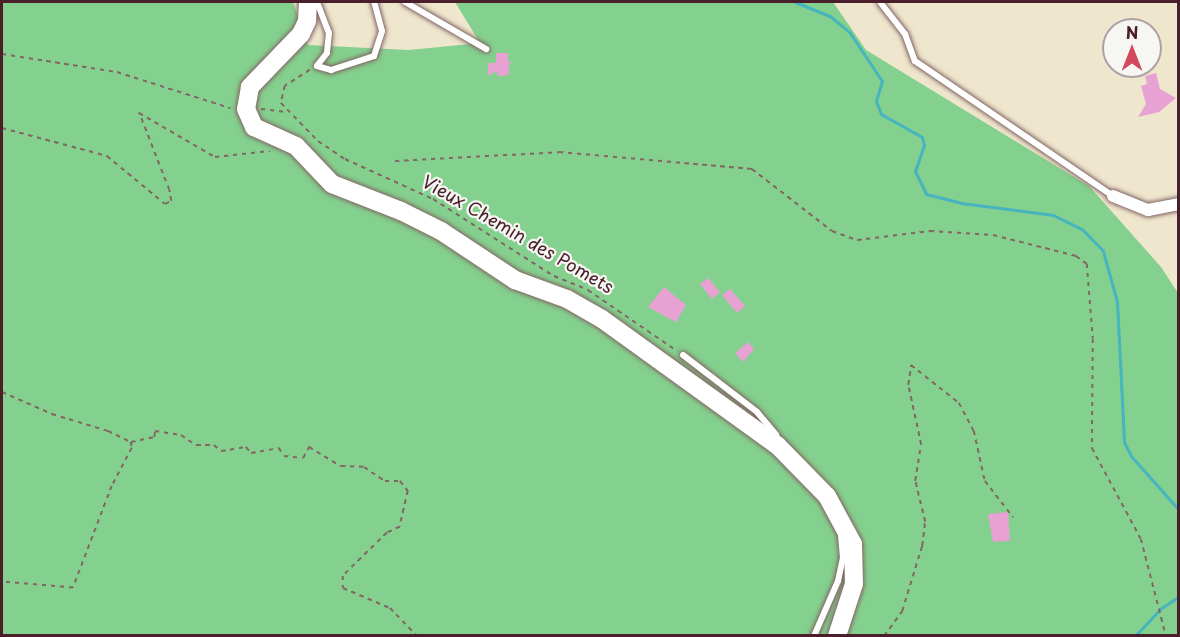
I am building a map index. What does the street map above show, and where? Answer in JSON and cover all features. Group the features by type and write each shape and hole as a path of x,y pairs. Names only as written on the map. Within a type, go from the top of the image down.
{"street":[{"path":"308,2 307,21 301,34 254,79 250,118 296,146 332,184 401,211 441,231 515,280 567,298 602,319 758,428 798,464 836,509 849,531 856,565 851,596 837,636"},
{"path":"1113,196 1143,209 1179,204"}],"lane":[{"path":"316,2 329,33 327,52 317,66 331,70 374,56 382,31 374,2"},
{"path":"405,2 486,49"},
{"path":"880,2 905,34 915,61 1113,196"},
{"path":"683,355 757,412 798,464"},
{"path":"814,636 838,581 843,558 836,509"}],"path":[{"path":"2,54 117,72 233,109 250,118 275,151 237,152 215,156 139,113 169,190 171,201 165,204 107,156 2,128"},
{"path":"287,112 281,104 285,86 317,66"},
{"path":"250,118 264,108 287,112"},
{"name":"Vieux Chemin des Pomets","path":"287,112 345,159 434,199 554,276 588,290 683,355"},
{"path":"395,161 559,152 752,169 832,231 857,240 930,231 993,235 1076,256 1087,264 1093,339 1092,448 1141,539 1166,636"},
{"path":"884,636 902,611 922,546 925,522 915,481 921,445 908,385 910,365 959,403 974,430 985,481 1013,517"},
{"path":"2,392 131,442 154,437 154,431 181,435 196,445 214,445 221,451 246,447 251,453 279,448 284,456 303,458 309,447 341,466 364,467 385,481 400,481 408,491 400,527 387,533 343,576 343,588 390,608 417,636"},
{"path":"2,582 73,588 112,486 132,448 131,442"}],"green space":[{"path":"2,2 293,2 308,45 409,50 480,43 455,2 833,2 866,50 1089,186 1161,267 1178,293 1178,635 2,635"}],"building":[{"path":"496,53 508,53 508,62 513,61 509,64 509,75 497,76 497,71 488,76 488,63 496,63"},
{"path":"1146,78 1157,78 1160,89 1176,98 1159,112 1138,117 1146,104 1141,86 1147,84"},
{"path":"708,278 720,292 712,299 700,284"},
{"path":"664,287 686,305 676,322 648,307"},
{"path":"730,289 745,306 737,313 722,295"},
{"path":"748,342 754,349 743,362 735,353"},
{"path":"1008,512 1010,541 993,542 988,514"}],"waterway":[{"path":"795,2 830,16 850,33 882,81 876,101 881,114 922,137 924,145 915,171 926,194 961,203 1053,215 1082,229 1103,251 1117,302 1124,442 1131,456 1178,509"},
{"path":"1135,636 1160,609 1178,597"}]}
